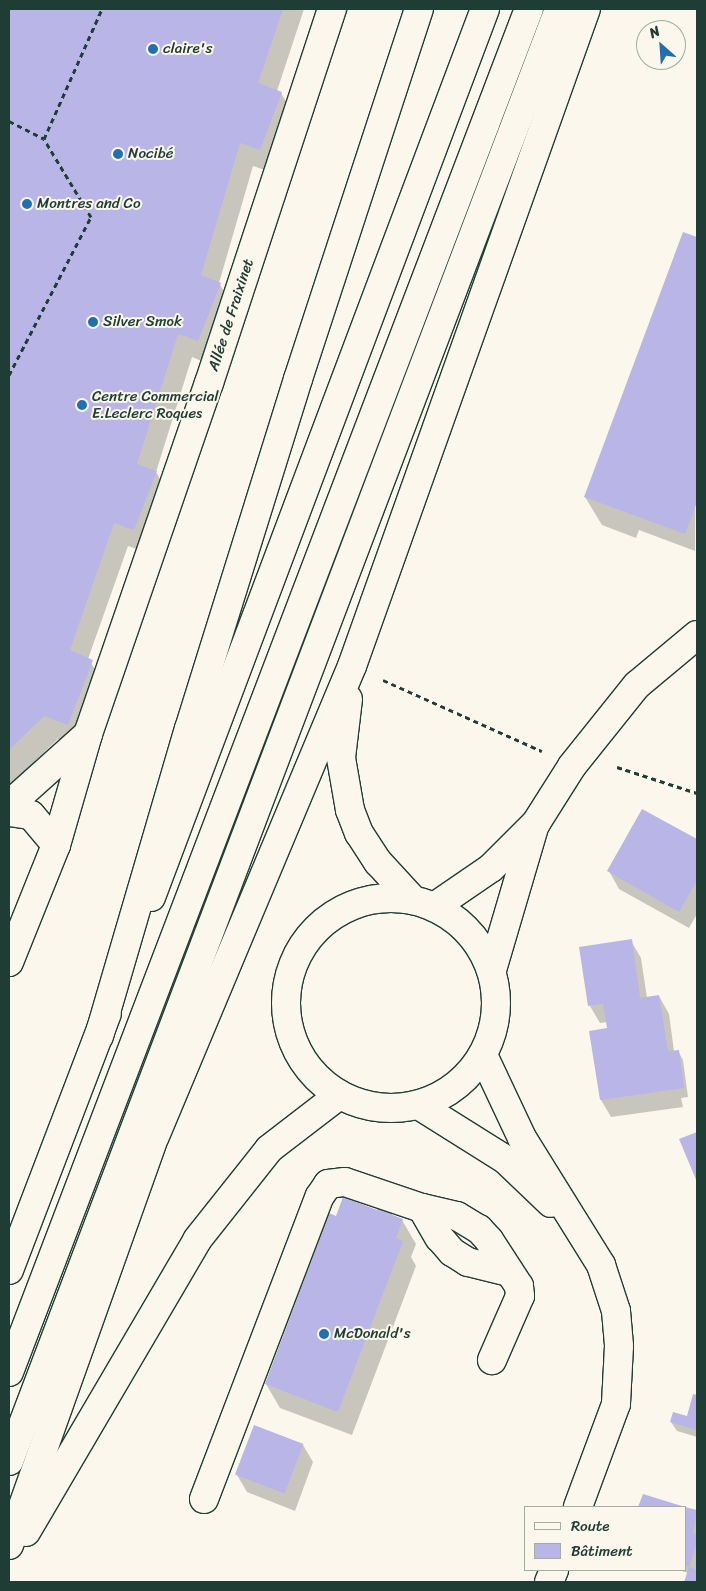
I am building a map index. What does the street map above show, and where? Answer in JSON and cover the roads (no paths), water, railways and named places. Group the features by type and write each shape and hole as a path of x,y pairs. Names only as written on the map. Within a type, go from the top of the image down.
{"main road":[{"name":"Allée de Fraixinet","path":"9,962 56,845 88,734 209,383 332,9"},
{"path":"99,1036 189,729 298,379 419,9"},
{"path":"9,1270 99,1036 485,9"},
{"path":"9,1372 529,9"},
{"path":"9,1461 559,9"},
{"path":"9,1545 155,1136 352,666 586,9"},
{"path":"352,666 341,758 348,802 359,833 378,862 424,903 466,928 482,947 492,970 497,999 495,1018 483,1055 461,1082 420,1106 372,1107 339,1095 318,1080 299,1056 288,1028 286,998 291,968 306,941 327,919 353,905 383,898 424,903 491,868 536,823 572,766 637,685 697,634"},
{"name":"Allée de Fraixinet","path":"9,805 88,734"},
{"path":"9,812 32,815 56,845"},
{"path":"492,970 536,823"},
{"path":"483,1055 522,1138 580,1232 610,1287 619,1346 616,1404 578,1506"},
{"path":"9,1562 197,1240 269,1149 339,1095"},
{"path":"420,1106 506,1160 580,1232"},
{"path":"204,1499 324,1190 328,1184 345,1182 422,1208 457,1216 479,1228 500,1254 508,1272 519,1286 520,1296 492,1360"}],"place":[{"name":"claire's","path":"153,49"},
{"name":"Nocibé","path":"118,154"},
{"name":"Montres and Co","path":"27,204"},
{"name":"Silver Smok","path":"93,322"},
{"name":"Centre Commercial E.Leclerc Roques","path":"82,405"},
{"name":"McDonald's","path":"324,1334"}]}
